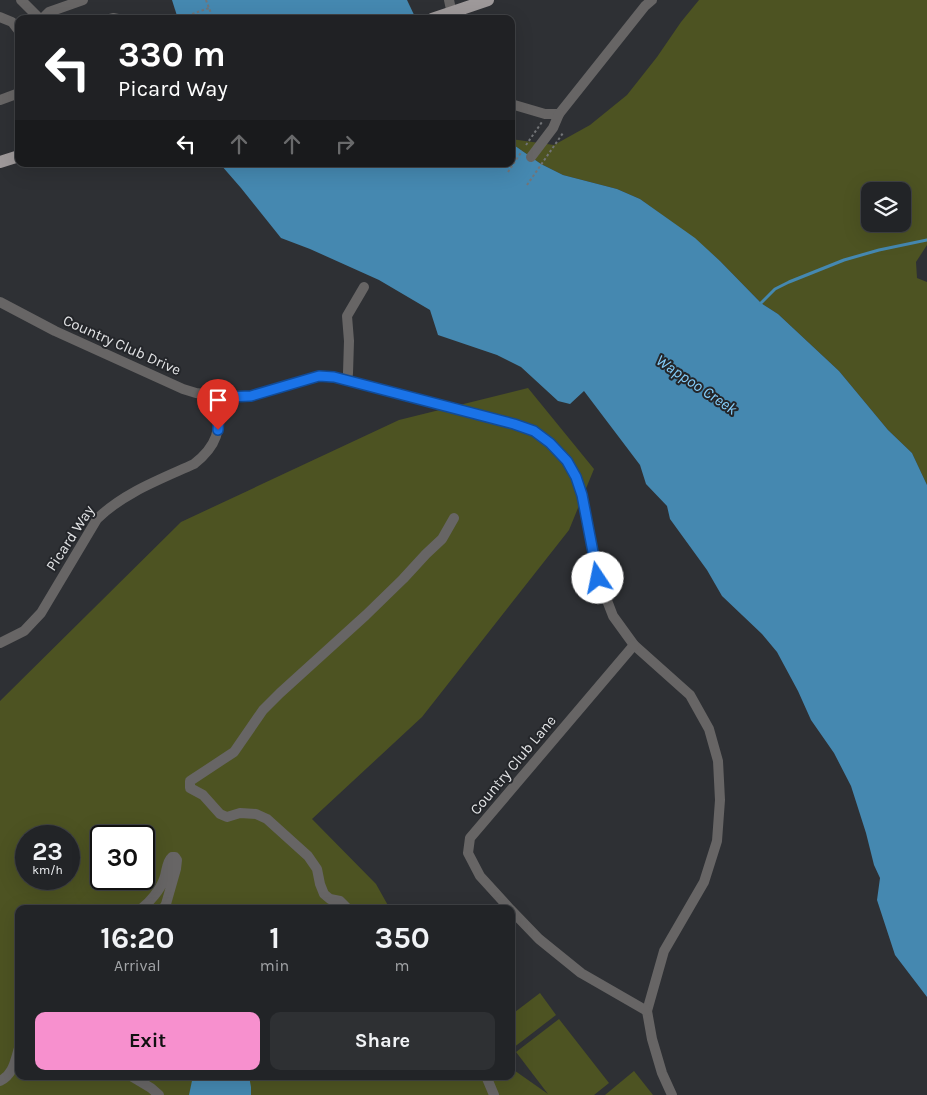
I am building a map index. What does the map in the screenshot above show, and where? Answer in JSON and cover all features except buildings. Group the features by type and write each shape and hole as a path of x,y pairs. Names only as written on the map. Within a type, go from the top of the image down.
{"main road":[{"path":"444,15 488,0"},
{"path":"0,162 15,157"}],"street":[{"path":"21,0 37,15"},
{"path":"46,15 83,0"},
{"path":"449,0 453,15"},
{"path":"531,157 554,128 559,114 645,6 652,0"},
{"path":"0,17 12,22 15,26"},
{"path":"0,100 15,94"},
{"path":"515,105 545,114 559,114"},
{"path":"347,380 349,341 347,316 364,287"},
{"name":"Country Club Drive","path":"0,302 55,331 183,389 196,393 227,397 251,396 319,376 334,377 514,424 534,431 550,443 567,461 576,477 582,495 598,578 613,616 634,645 690,695 709,729 718,761 720,800 717,841 704,882 664,951 647,1011 652,1039 662,1073 672,1095"},
{"name":"Picard Way","path":"0,643 24,630 41,613 98,519 107,509 123,498 194,464 204,456 213,443 218,430 220,396"},
{"path":"344,905 340,901 330,899 324,894 317,869 308,856 267,819 256,814 240,813 227,817 220,814 203,795 190,788 190,781 234,752 263,710 403,579 442,539 454,518"},
{"name":"Country Club Lane","path":"507,905 480,876 468,853 470,838 634,645"},
{"path":"146,905 164,881 168,860 175,857 177,860 176,869 165,905"},
{"name":"Country Club Lane","path":"515,913 539,939 581,973 647,1011"},
{"path":"0,1081 6,1078 15,1063"},
{"path":"138,1080 159,1095"},
{"path":"488,1080 494,1095"}],"path":[{"path":"206,0 212,15"},
{"path":"189,15 209,8"},
{"path":"526,185 563,133"}],"green space":[{"path":"699,0 927,0 927,245 916,262 917,278 927,282 927,485 912,453 888,430 839,371 778,314 761,303 720,261 695,239 640,199 617,189 563,175 541,164 515,146 515,140 554,145 590,125 627,95"},
{"path":"528,388 594,469 569,530 422,717 312,819 376,884 388,905 15,905 15,1080 515,1080 515,1071 548,1094 516,1052 559,1019 609,1083 594,1095 0,1095 0,701 181,522 399,420"},
{"path":"540,993 556,1015 515,1046 515,1012"},
{"path":"634,1071 653,1095 605,1095"}],"water":[{"path":"172,0 407,0 414,15 177,15"},
{"name":"Wappoo Creek","path":"515,146 541,164 563,175 617,189 640,199 695,238 761,303 778,314 839,371 888,430 912,453 927,485 927,997 895,955 877,900 880,878 874,865 851,786 834,753 811,720 777,652 762,634 722,596 707,570 670,519 667,506 646,484 640,465 584,391 570,404 558,401 521,367 497,355 438,335 430,310 379,280 281,238 223,167 515,167"},
{"path":"192,1080 250,1080 251,1095 189,1095"}],"waterway":[{"path":"761,303 775,289 844,260 879,250 927,240"}],"route":[{"path":"218,430 220,396 251,396 319,376 334,377 514,424 534,431 550,443 567,461 576,477 582,495 598,578"}]}
